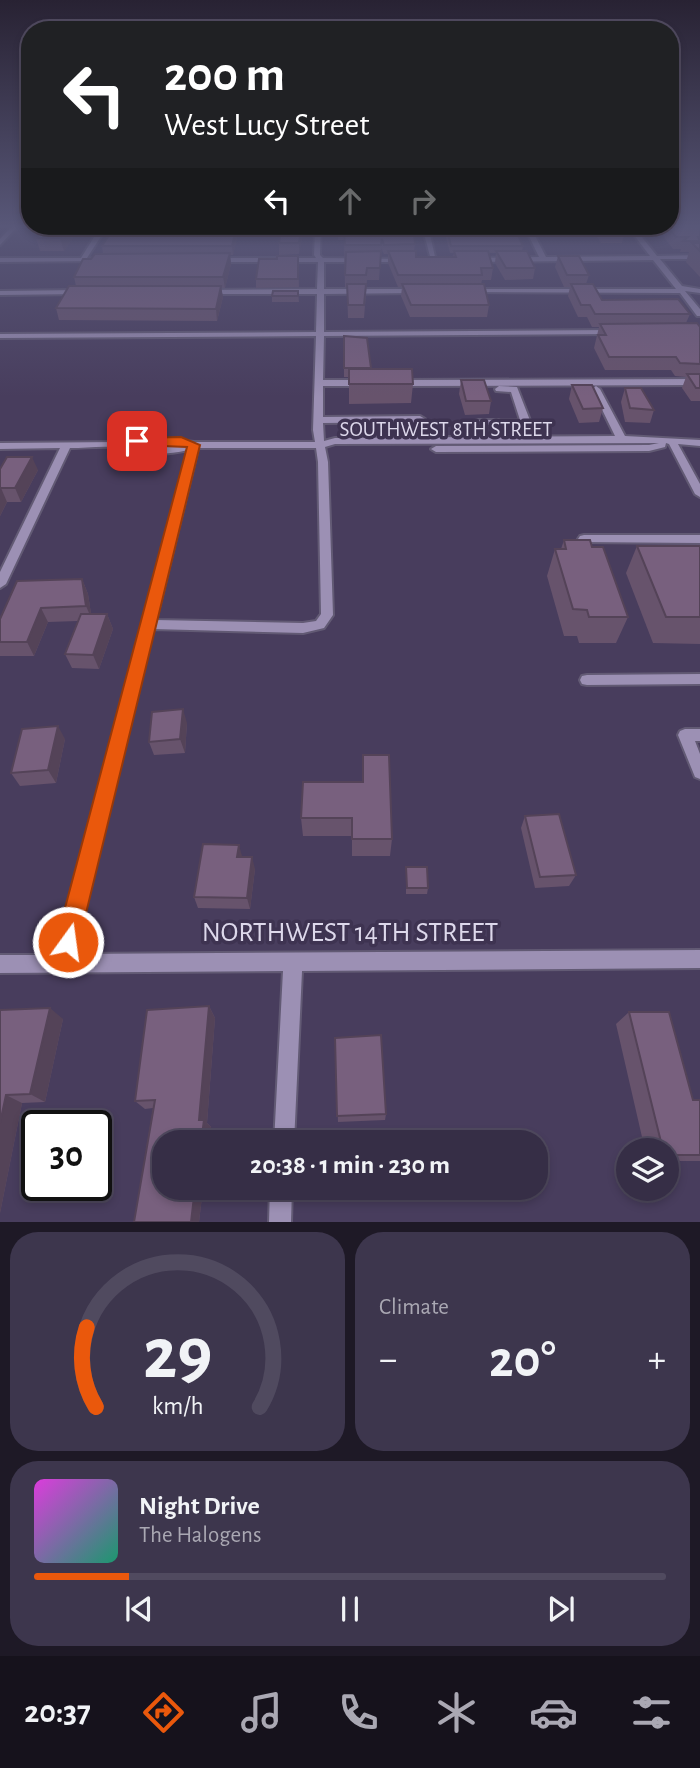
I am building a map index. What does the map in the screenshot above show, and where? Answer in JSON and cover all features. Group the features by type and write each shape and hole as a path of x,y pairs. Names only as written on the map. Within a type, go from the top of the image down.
{"street":[{"path":"148,624 291,629 320,625 327,615 329,598 318,420 322,283"},
{"path":"371,283 372,294"},
{"path":"675,283 700,314"},
{"path":"196,292 322,291 372,294 426,291"},
{"path":"453,291 700,291"},
{"path":"0,293 84,292"},
{"path":"0,336 622,331"},
{"path":"384,383 700,382"},
{"path":"319,383 371,383"},
{"path":"488,383 490,389 514,389 531,439"},
{"path":"596,389 622,439"},
{"path":"318,420 420,419"},
{"path":"478,423 526,423"},
{"path":"506,423 512,440"},
{"name":"SOUTHWEST 8TH STREET","path":"321,445 335,441 531,439 622,439 700,443"},
{"path":"673,443 700,494"},
{"name":"SOUTHWEST 8TH STREET","path":"321,445 331,449 649,448 673,443"},
{"path":"0,446 121,446 131,450 178,450 194,445 321,445"},
{"path":"62,963 194,445"},
{"path":"0,584 66,446"},
{"path":"688,471 700,471"},
{"path":"584,539 700,539"},
{"path":"587,680 700,679"},
{"path":"700,735 685,735 700,772"},
{"name":"NORTHWEST 14TH STREET","path":"0,964 700,959"},
{"path":"285,1130 293,961"},
{"path":"280,1222 281,1200"}],"building":[{"path":"347,284 366,284 364,305 348,305"},
{"path":"402,284 484,284 489,305 411,305"},
{"path":"571,284 593,284 602,300 678,299 690,314 595,314 590,305 581,305"},
{"path":"69,286 221,286 216,309 56,308"},
{"path":"273,291 298,291 298,296 272,296"},
{"path":"697,323 700,327 700,364 680,363 676,357 609,357 598,335 606,335 600,324"},
{"path":"344,336 367,338 371,368 344,368"},
{"path":"349,369 412,369 413,384 349,384"},
{"path":"687,374 700,374 700,388 696,388"},
{"path":"461,380 484,380 491,401 466,401"},
{"path":"572,385 592,385 603,408 583,409"},
{"path":"625,388 641,388 654,410 630,408"},
{"path":"7,457 32,457 15,488 0,489 0,469"},
{"path":"564,540 590,540 592,547 603,547 628,617 589,617 587,610 573,609 555,549 566,549"},
{"path":"637,546 700,546 700,617 666,617"},
{"path":"82,579 86,606 41,608 27,642 0,642 0,619 17,581"},
{"path":"81,614 107,614 93,655 65,654"},
{"path":"183,709 180,739 149,742 152,712"},
{"path":"58,726 48,770 11,773 22,729"},
{"path":"363,755 389,755 392,839 352,839 352,818 301,818 303,782 363,782"},
{"path":"559,814 576,875 540,877 525,816"},
{"path":"203,844 239,845 237,857 252,857 247,898 194,897"},
{"path":"406,867 427,867 428,888 407,888"},
{"path":"209,1006 199,1120 204,1120 203,1130 152,1130 152,1200 194,1200 191,1222 134,1222 155,1100 135,1101 147,1010"},
{"path":"50,1008 30,1094 6,1095 0,1123 0,1010"},
{"path":"629,1012 669,1012 693,1100 700,1100 700,1155 679,1155 679,1138 660,1138"},
{"path":"381,1035 386,1114 337,1116 335,1038"}],"route":[{"path":"68,942 194,445 181,441 137,441"}]}
